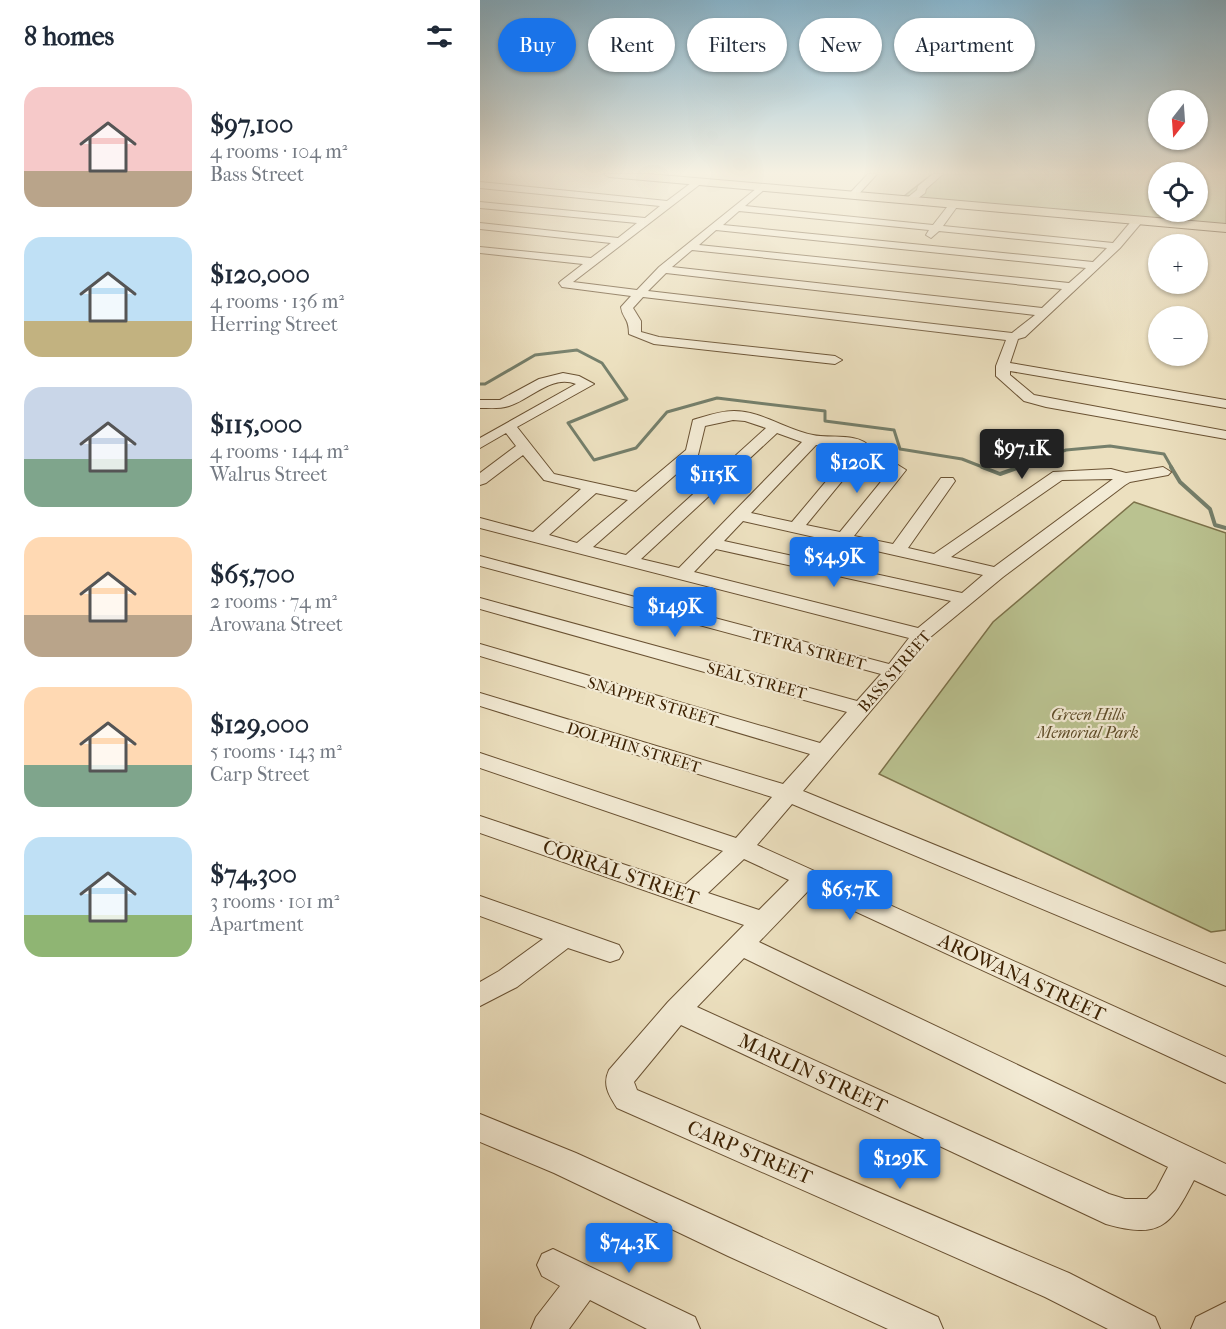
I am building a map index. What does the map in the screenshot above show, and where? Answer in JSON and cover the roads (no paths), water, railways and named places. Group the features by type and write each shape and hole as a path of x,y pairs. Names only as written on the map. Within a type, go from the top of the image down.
{"street":[{"path":"574,236 621,241"},
{"path":"627,236 565,282 566,285 639,296 885,294 1072,287"},
{"path":"703,236 663,268 627,307 628,313 635,321 635,334 643,337 835,360"},
{"path":"803,236 1094,266"},
{"path":"885,294 930,236"},
{"path":"1022,236 1116,246"},
{"path":"689,247 885,294 1013,337 1021,334 1124,236"},
{"path":"480,250 594,262"},
{"path":"663,268 1044,312"},
{"path":"1013,337 1003,376 1029,398 1226,435"},
{"path":"1004,366 1226,404"},
{"path":"480,444 508,426 587,384 559,376 550,378 505,403 482,405"},
{"path":"580,549 693,452 698,423 721,415 753,417 812,440 860,444 863,449 795,528"},
{"path":"508,426 549,477 640,498"},
{"path":"629,561 776,427"},
{"path":"682,574 812,440"},
{"path":"480,480 524,447"},
{"path":"844,538 898,470"},
{"name":"BASS STREET","path":"689,896 741,848 789,794 894,671 921,635 997,573 1126,478 1163,472"},
{"path":"937,559 1058,476 1111,474 1126,478"},
{"path":"898,550 947,481"},
{"path":"536,538 594,486"},
{"path":"740,515 997,573"},
{"path":"480,523 921,635"},
{"path":"712,543 964,599"},
{"name":"TETRA STREET","path":"480,561 894,671"},
{"name":"SEAL STREET","path":"480,603 861,709"},
{"name":"SNAPPER STREET","path":"480,650 826,752"},
{"name":"DOLPHIN STREET","path":"480,699 789,794 1226,975"},
{"name":"AROWANA STREET","path":"480,760 741,848 1226,1070"},
{"name":"CORRAL STREET","path":"480,824 762,921"},
{"name":"CARP STREET","path":"806,878 677,1010 619,1079 621,1089 627,1099 1058,1285 1143,1329"},
{"path":"480,906 610,952"},
{"path":"480,995 508,979 565,936"},
{"path":"740,945 1226,1180"},
{"name":"MARLIN STREET","path":"677,1010 1106,1209 1131,1218 1148,1216 1161,1210 1188,1160"},
{"path":"480,1128 565,1163 739,1245 926,1329"},
{"path":"553,1265 683,1329"},
{"path":"548,1329 585,1280"},
{"path":"1208,1329 1226,1319"}],"waterway":[{"path":"480,384 485,384 535,355 577,350 602,363 627,399 568,423 594,460 636,448 667,412 717,398 825,411 825,421 894,430 900,449 962,459 985,468"},
{"path":"1016,468 1066,450 1110,446 1164,454 1172,468"},
{"path":"982,467 1000,474 1020,467"},
{"path":"1171,467 1180,482 1210,509 1215,525 1226,528"}],"park label":[{"name":"Green Hills Memorial Park","path":"1088,723"}]}
